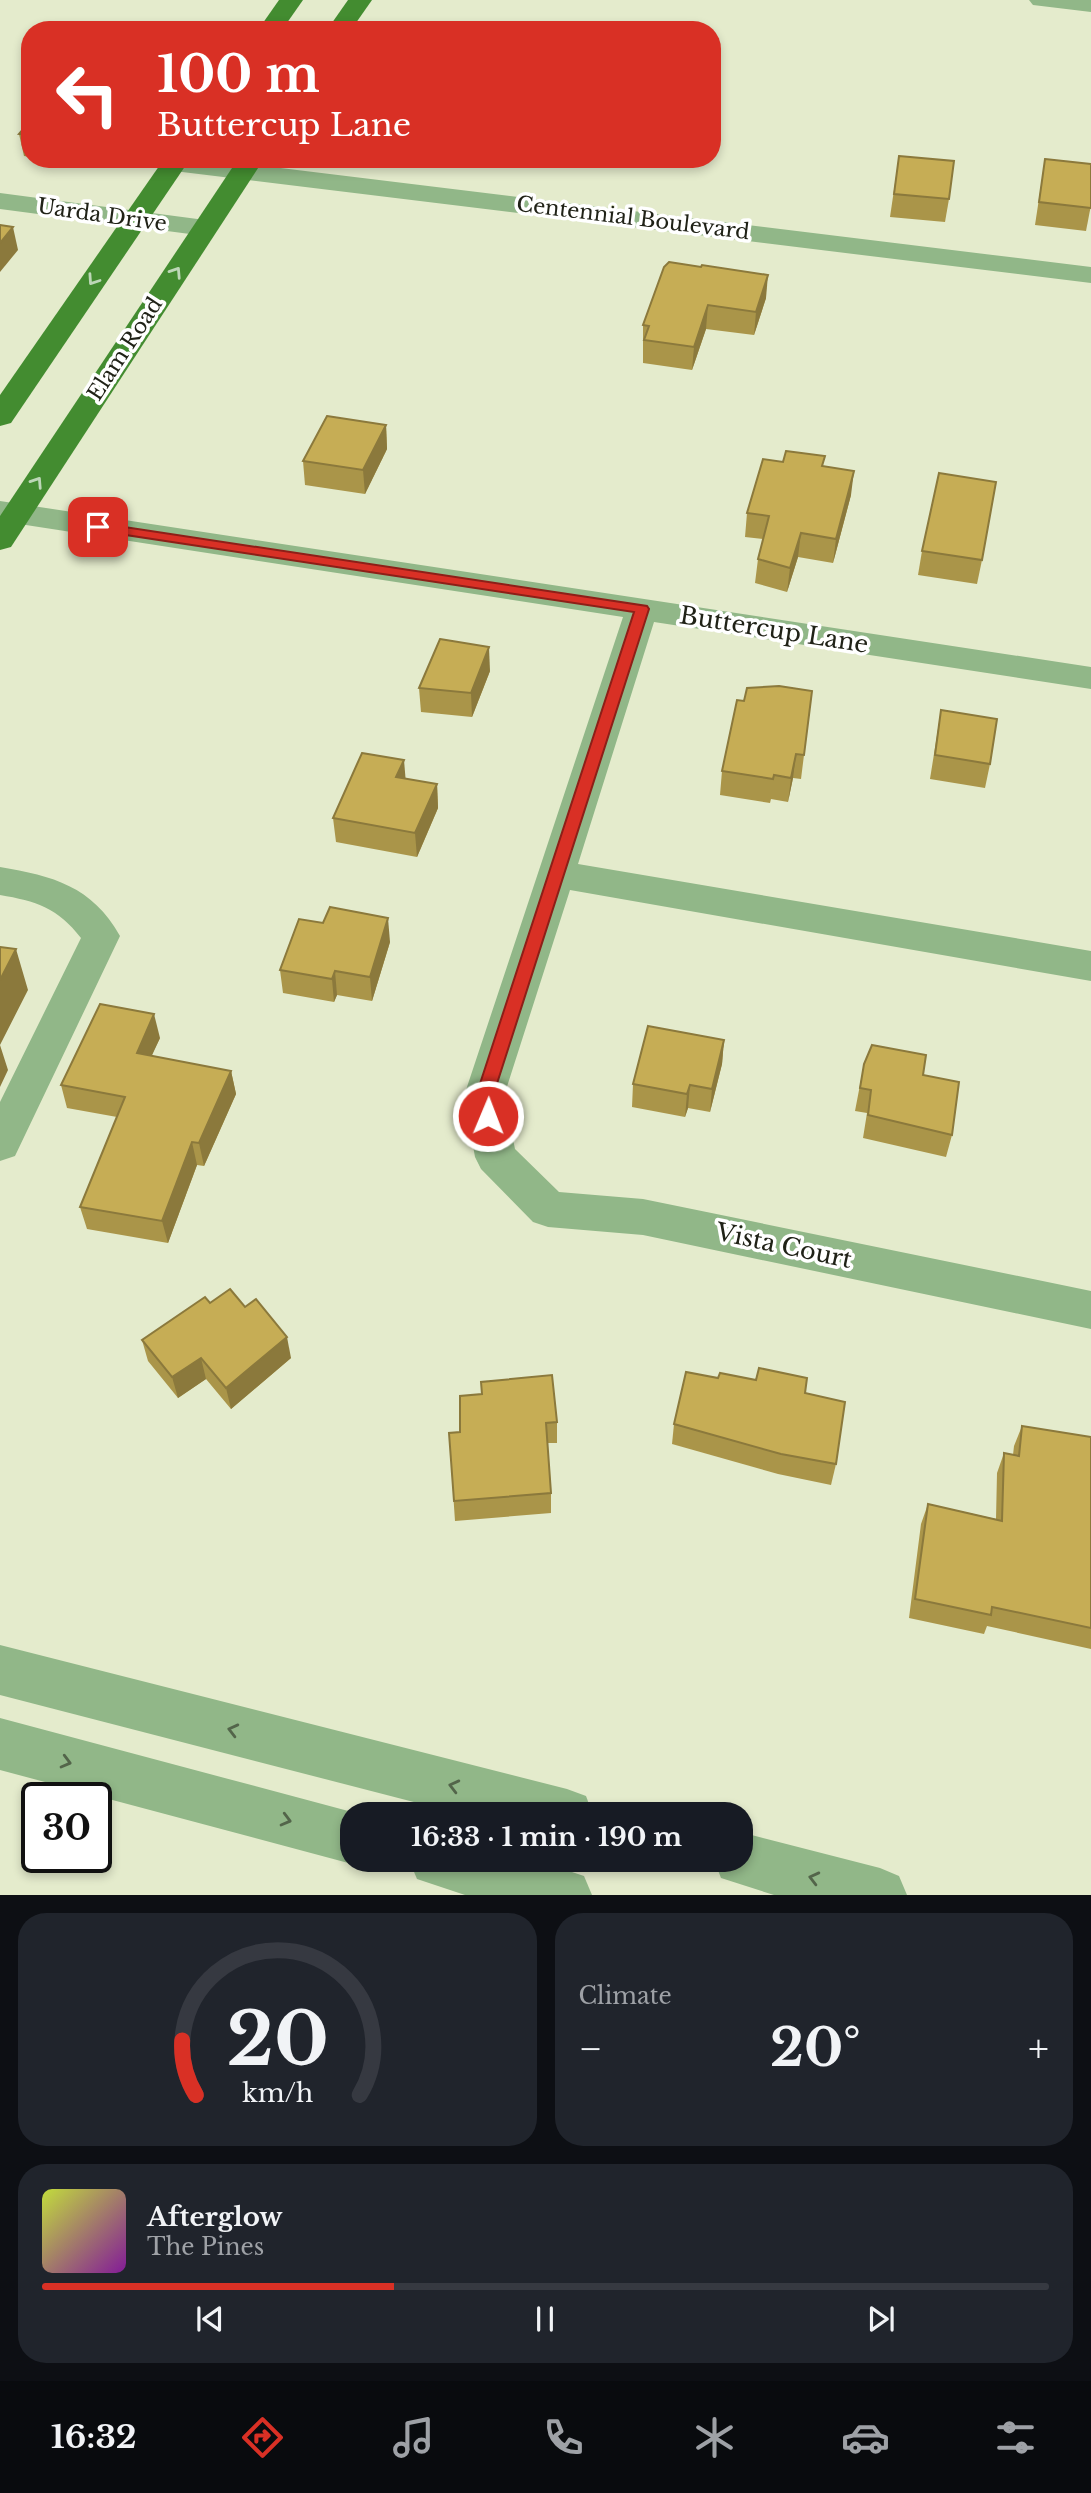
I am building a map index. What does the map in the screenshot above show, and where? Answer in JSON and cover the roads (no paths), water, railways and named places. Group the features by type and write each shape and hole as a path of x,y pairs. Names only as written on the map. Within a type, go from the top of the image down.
{"main road":[{"path":"276,21 291,0"},
{"path":"345,21 360,0"},
{"path":"0,417 170,168"},
{"name":"Elam Road","path":"5,522 245,168"}],"street":[{"path":"1041,0 1091,5"},
{"name":"Centennial Boulevard","path":"270,168 1091,275"},
{"name":"Uarda Drive","path":"0,201 205,228"},
{"name":"Buttercup Lane","path":"5,522 642,609 1091,678"},
{"path":"642,609 556,874 1091,966"},
{"name":"Vista Court","path":"556,874 484,1096 496,1157 548,1209 643,1217 1091,1310"},
{"path":"0,881 42,888 80,909 101,936 0,1144"},
{"path":"0,1670 479,1802"},
{"path":"0,1744 340,1835"},
{"path":"753,1862 880,1895"},
{"path":"468,1872 565,1895"}]}
